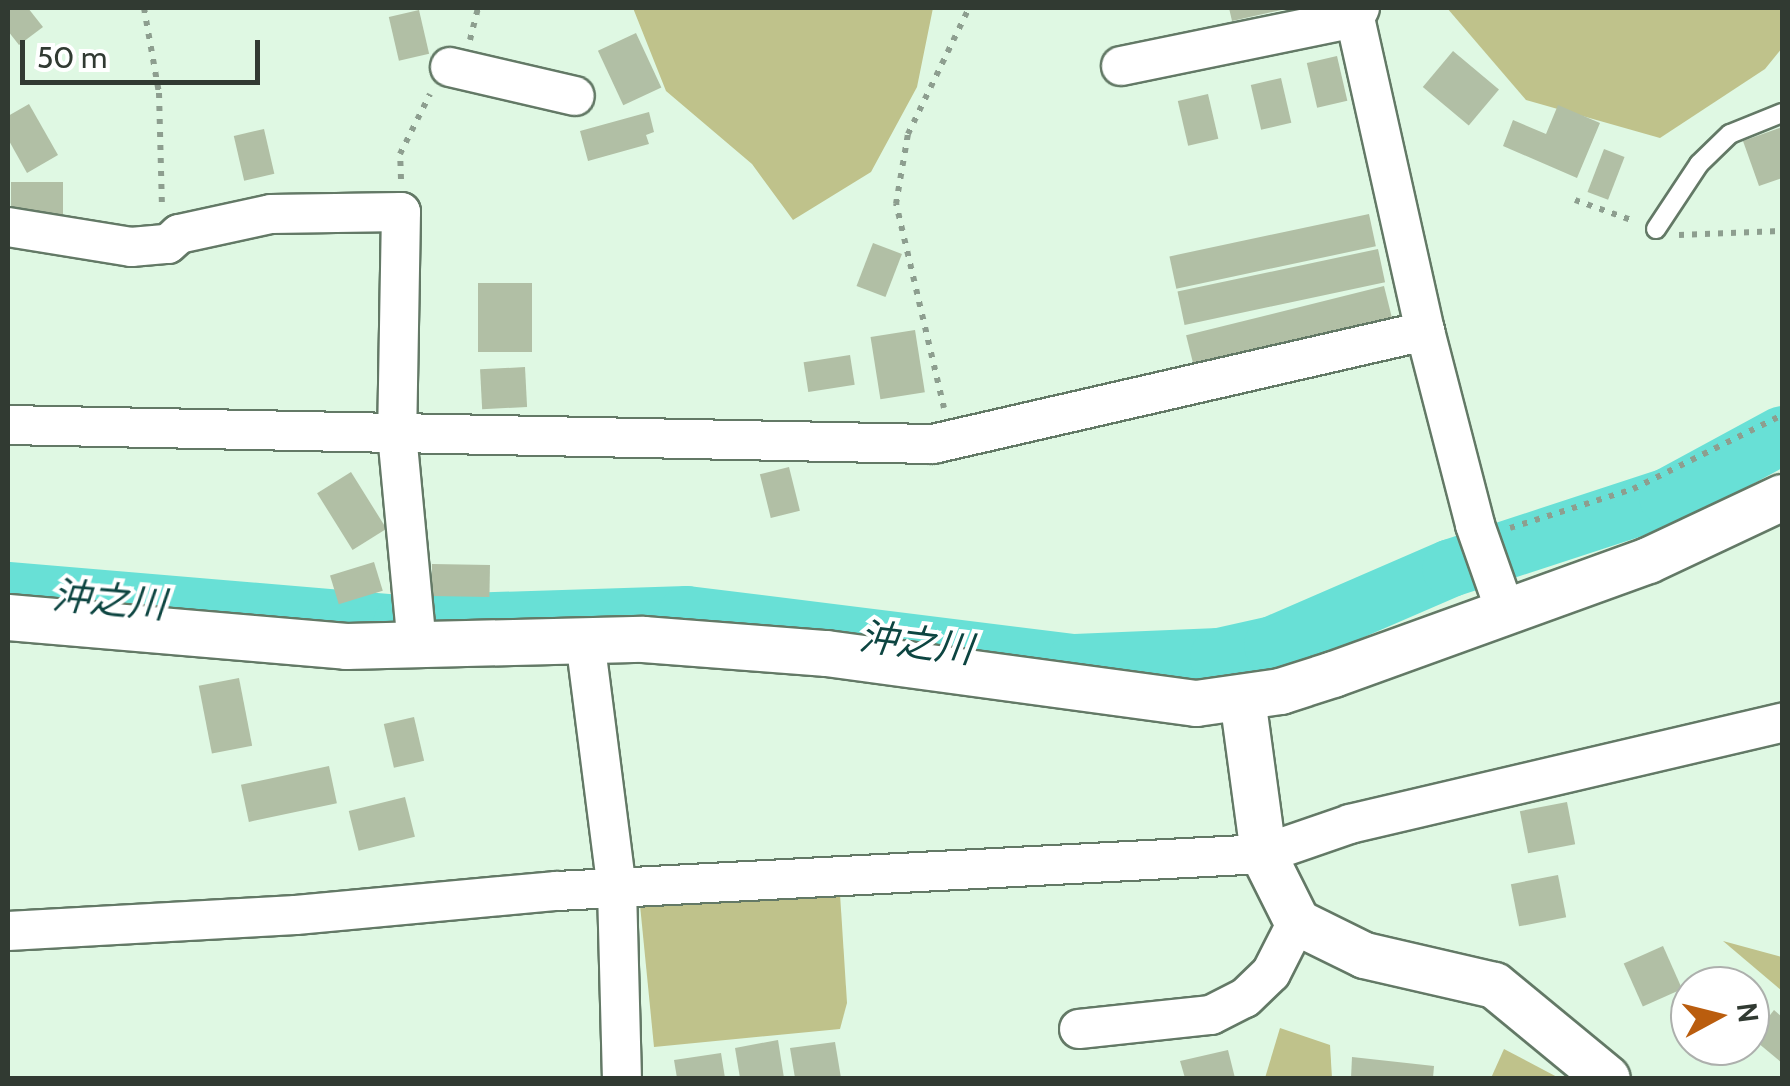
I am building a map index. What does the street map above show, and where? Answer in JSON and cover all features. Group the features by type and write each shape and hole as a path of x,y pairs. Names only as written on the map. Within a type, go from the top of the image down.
{"street":[{"path":"1121,66 1358,13 1426,331 1480,536 1505,610"},
{"path":"450,67 575,96"},
{"path":"8,228 131,247 163,244 210,226 271,214 401,212 396,434 417,646"},
{"path":"8,425 933,444 1426,331"},
{"path":"8,617 346,646 584,640 826,653 1196,704 1242,698 1333,674 1648,560 1782,498"},
{"path":"584,640 617,889 622,1078"},
{"path":"1242,698 1263,854 1297,922 1364,955 1494,985 1608,1078"},
{"path":"8,931 617,889 1263,854 1350,824 1782,722"},
{"path":"1079,1029 1211,1015 1245,998 1270,973 1297,922"}],"lane":[{"path":"1656,229 1699,164 1730,134 1782,113"}],"path":[{"path":"144,8 159,93 163,244"},
{"path":"401,212 400,154 417,110 470,40 478,8"},
{"path":"952,438 896,204 908,134 968,8"},
{"path":"1480,536 1633,489 1782,415"}],"green space":[{"path":"633,8 933,8 917,87 871,172 793,220 752,164 666,91"},
{"path":"1447,8 1782,8 1782,48 1765,69 1660,138 1526,100"},
{"path":"840,894 847,1003 840,1029 654,1047 640,905"},
{"path":"1723,941 1782,957 1782,991 1770,981 1770,966 1752,966"},
{"path":"1280,1028 1330,1045 1332,1078 1265,1078"},
{"path":"1504,1049 1559,1078 1491,1078"}],"building":[{"path":"8,8 28,8 43,27 19,45 8,31"},
{"path":"1229,8 1286,8 1286,9 1232,21"},
{"path":"419,10 429,54 399,61 389,17"},
{"path":"636,33 661,87 623,105 598,51"},
{"path":"1453,51 1499,90 1469,126 1423,87"},
{"path":"1337,56 1347,101 1317,108 1307,63"},
{"path":"1281,78 1291,123 1261,130 1251,85"},
{"path":"1208,94 1218,139 1188,146 1178,101"},
{"path":"29,104 58,155 27,173 8,139 8,116"},
{"path":"1558,105 1600,123 1577,178 1503,146 1513,120 1546,134"},
{"path":"649,112 654,132 646,135 649,144 588,161 580,131"},
{"path":"1782,127 1782,178 1759,186 1743,141"},
{"path":"264,129 274,174 244,181 234,136"},
{"path":"1604,149 1625,157 1608,200 1588,192"},
{"path":"11,182 63,182 63,214 11,214"},
{"path":"1369,214 1376,246 1176,289 1169,256"},
{"path":"873,243 902,254 885,297 857,286"},
{"path":"1378,249 1385,282 1185,325 1177,292"},
{"path":"478,283 532,283 532,352 478,352"},
{"path":"1384,286 1392,318 1194,367 1186,335"},
{"path":"915,330 925,392 880,399 871,337"},
{"path":"850,355 855,385 808,392 804,362"},
{"path":"525,367 527,407 482,409 480,369"},
{"path":"789,467 800,511 771,518 760,474"},
{"path":"351,472 387,529 353,550 317,493"},
{"path":"374,562 383,591 339,604 330,575"},
{"path":"432,564 490,565 489,597 431,596"},
{"path":"239,678 252,746 212,754 199,686"},
{"path":"414,717 424,761 394,768 384,724"},
{"path":"329,766 337,803 249,822 241,785"},
{"path":"405,797 415,837 359,851 349,811"},
{"path":"1567,802 1575,844 1528,853 1520,811"},
{"path":"1558,875 1566,917 1519,926 1511,884"},
{"path":"1663,946 1672,966 1670,994 1643,1006 1624,963"},
{"path":"1774,1010 1782,1017 1782,1063 1770,1053 1770,1015"},
{"path":"778,1040 784,1078 740,1078 735,1048"},
{"path":"835,1042 841,1078 795,1078 790,1048"},
{"path":"1228,1050 1235,1078 1185,1078 1180,1061"},
{"path":"721,1053 725,1078 677,1078 674,1060"},
{"path":"1352,1057 1434,1066 1433,1078 1351,1078"}],"waterway":[{"name":"沖之川","path":"8,591 402,624 687,615 1075,663 1219,657 1273,645 1451,568 1668,497 1782,435"}]}
